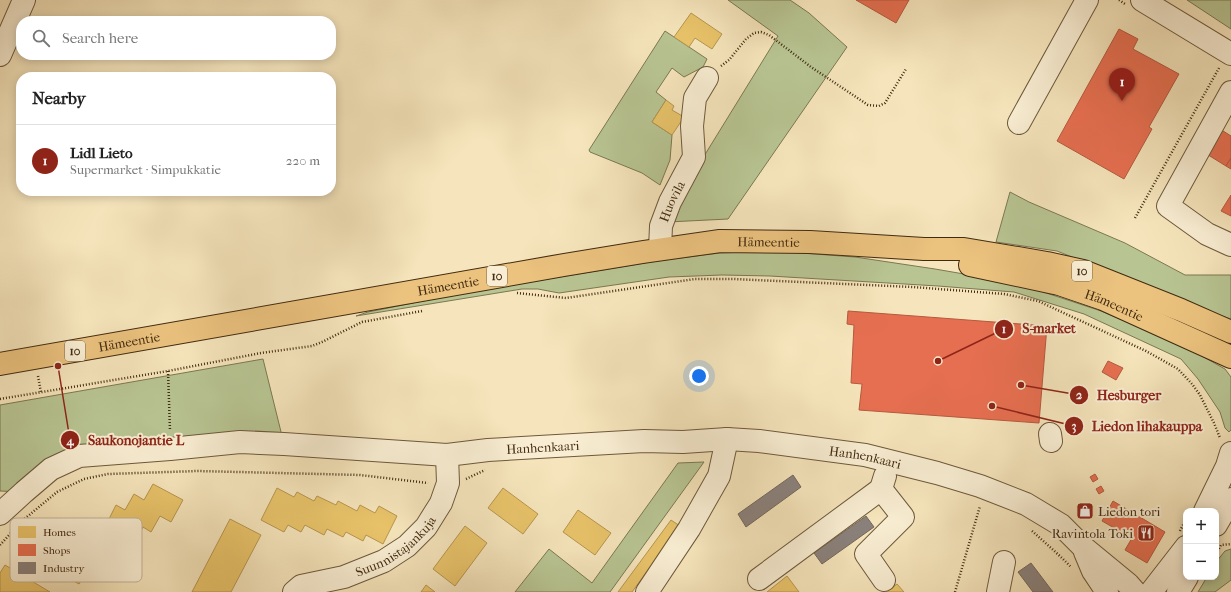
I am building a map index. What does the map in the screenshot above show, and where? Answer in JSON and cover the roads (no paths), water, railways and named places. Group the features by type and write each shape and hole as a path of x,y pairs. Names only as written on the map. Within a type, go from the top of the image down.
{"highway":[{"name":"Hämeentie","path":"0,364 556,266 660,249 720,242 810,242 924,249 964,249 1047,263 1083,271 1181,310 1231,332"},
{"name":"Hämeentie","path":"924,249 958,263 989,268 1059,284 1103,299 1231,357"}],"street":[{"path":"17,16 24,0"},
{"path":"1019,123 1088,0"},
{"path":"1142,0 1226,58"},
{"path":"0,55 16,18"},
{"name":"Huovila","path":"660,249 661,226 670,202 694,157 692,126 695,98 707,78"},
{"path":"1229,100 1168,206 1207,234 1231,245"},
{"path":"647,592 689,529 719,476 727,439"},
{"name":"Hanhenkaari","path":"0,514 51,469 79,456 240,442 447,455 488,450 644,441 683,442 727,439 810,447 865,455 938,473 980,486 1026,504 1061,525 1083,547 1128,584 1135,592"},
{"path":"1220,512 1226,466 1226,447"},
{"name":"Suunnistajankuja","path":"294,592 301,586 344,576 384,561 407,546 426,527 441,503 448,483 447,455"},
{"path":"760,579 881,489 889,461"},
{"path":"881,489 903,517 866,554 884,580"},
{"path":"1152,592 1181,542"},
{"name":"Hanhenkaari","path":"1083,547 1093,571 1107,592"},
{"path":"998,592 1004,562"},
{"path":"1178,592 1184,580"}],"place":[{"name":"Lidl Lieto","path":"1122,101"},
{"name":"S-market","path":"938,361"},
{"name":"Saukonojantie L","path":"58,366"},
{"name":"Hesburger","path":"1021,385"},
{"name":"Liedon lihakauppa","path":"992,406"},
{"name":"Liedon tori","path":"1085,511"},
{"name":"Ravintola Toki","path":"1146,533"}]}
